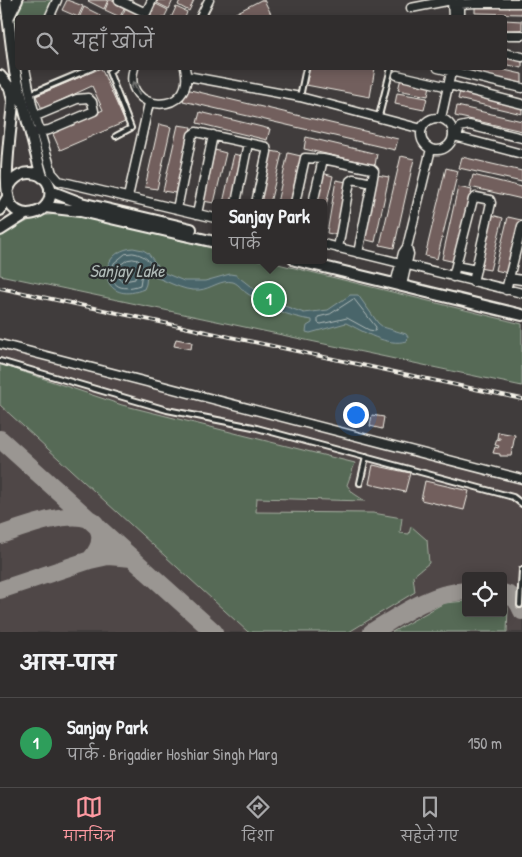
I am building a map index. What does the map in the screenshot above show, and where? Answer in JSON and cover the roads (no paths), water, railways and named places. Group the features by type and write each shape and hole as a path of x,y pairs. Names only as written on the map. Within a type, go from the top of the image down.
{"street":[{"path":"0,7 5,0"},
{"path":"5,0 15,54"},
{"path":"8,18 17,0"},
{"path":"50,15 57,0"},
{"path":"119,0 145,15 149,1"},
{"path":"202,15 209,0"},
{"path":"411,8 452,0 453,15"},
{"path":"460,15 460,2 522,3"},
{"path":"507,35 522,35"},
{"path":"507,54 522,57"},
{"path":"18,70 36,131 52,173 59,181 212,217"},
{"path":"25,70 30,94 31,115"},
{"path":"133,70 133,84 139,96 149,103 168,104 177,99 183,91 187,76 186,70"},
{"path":"441,118 447,86 447,70"},
{"path":"451,70 522,88"},
{"path":"397,75 522,104"},
{"path":"0,76 10,88 13,101 6,180 8,193 14,208 25,214 32,214 45,207 49,200 50,191 48,183 42,177 25,172 14,178 8,193 0,210"},
{"path":"187,76 300,97 422,128"},
{"path":"12,118 16,112 31,115 77,99 88,98 92,102 94,112 49,130 36,131"},
{"path":"128,197 149,103"},
{"path":"455,136 450,125 441,118 430,119 422,128 421,137 423,142 431,149 441,149 447,146 455,136 460,127 469,125 522,138"},
{"path":"36,131 42,177"},
{"path":"176,209 192,136 196,132 264,146 267,152 257,199"},
{"path":"197,214 213,136"},
{"path":"455,136 522,154"},
{"path":"237,199 248,142"},
{"path":"399,281 404,264 403,253 407,247 431,149"},
{"path":"296,199 305,158 323,159 372,169 374,171 372,183 358,253"},
{"path":"313,199 323,159"},
{"path":"338,248 350,180 372,183"},
{"path":"50,191 82,203 212,234"},
{"path":"453,277 473,199 476,197 489,200 491,203 473,282"},
{"path":"45,207 80,211 212,241"},
{"path":"0,230 25,214"},
{"path":"506,290 522,226"},
{"path":"327,245 522,293"},
{"path":"327,261 522,315"},
{"path":"315,264 522,308"},
{"path":"456,266 476,270"},
{"path":"509,278 522,280"},
{"path":"0,344 522,479"}],"lane":[{"path":"30,94 87,70"},
{"path":"111,70 109,72 131,128 116,136"},
{"path":"300,97 306,70"},
{"path":"379,116 390,70"},
{"path":"0,361 166,410 252,427 366,457 512,497 522,504"},
{"path":"360,483 366,457"},
{"path":"520,605 522,570"}],"water":[{"name":"Sanjay Lake","path":"133,248 148,253 162,272 184,281 205,281 230,274 236,275 268,300 304,313 328,310 350,295 358,295 378,323 383,327 406,334 408,337 407,341 391,342 383,340 346,323 310,333 306,332 307,326 312,323 312,320 287,314 271,307 248,294 237,284 229,281 193,290 147,275 144,289 129,293 118,291 110,285 107,277 107,267 112,258 120,251"}],"railway":[{"path":"0,288 522,399"}],"place":[{"name":"Sanjay Park","path":"269,299"}]}
